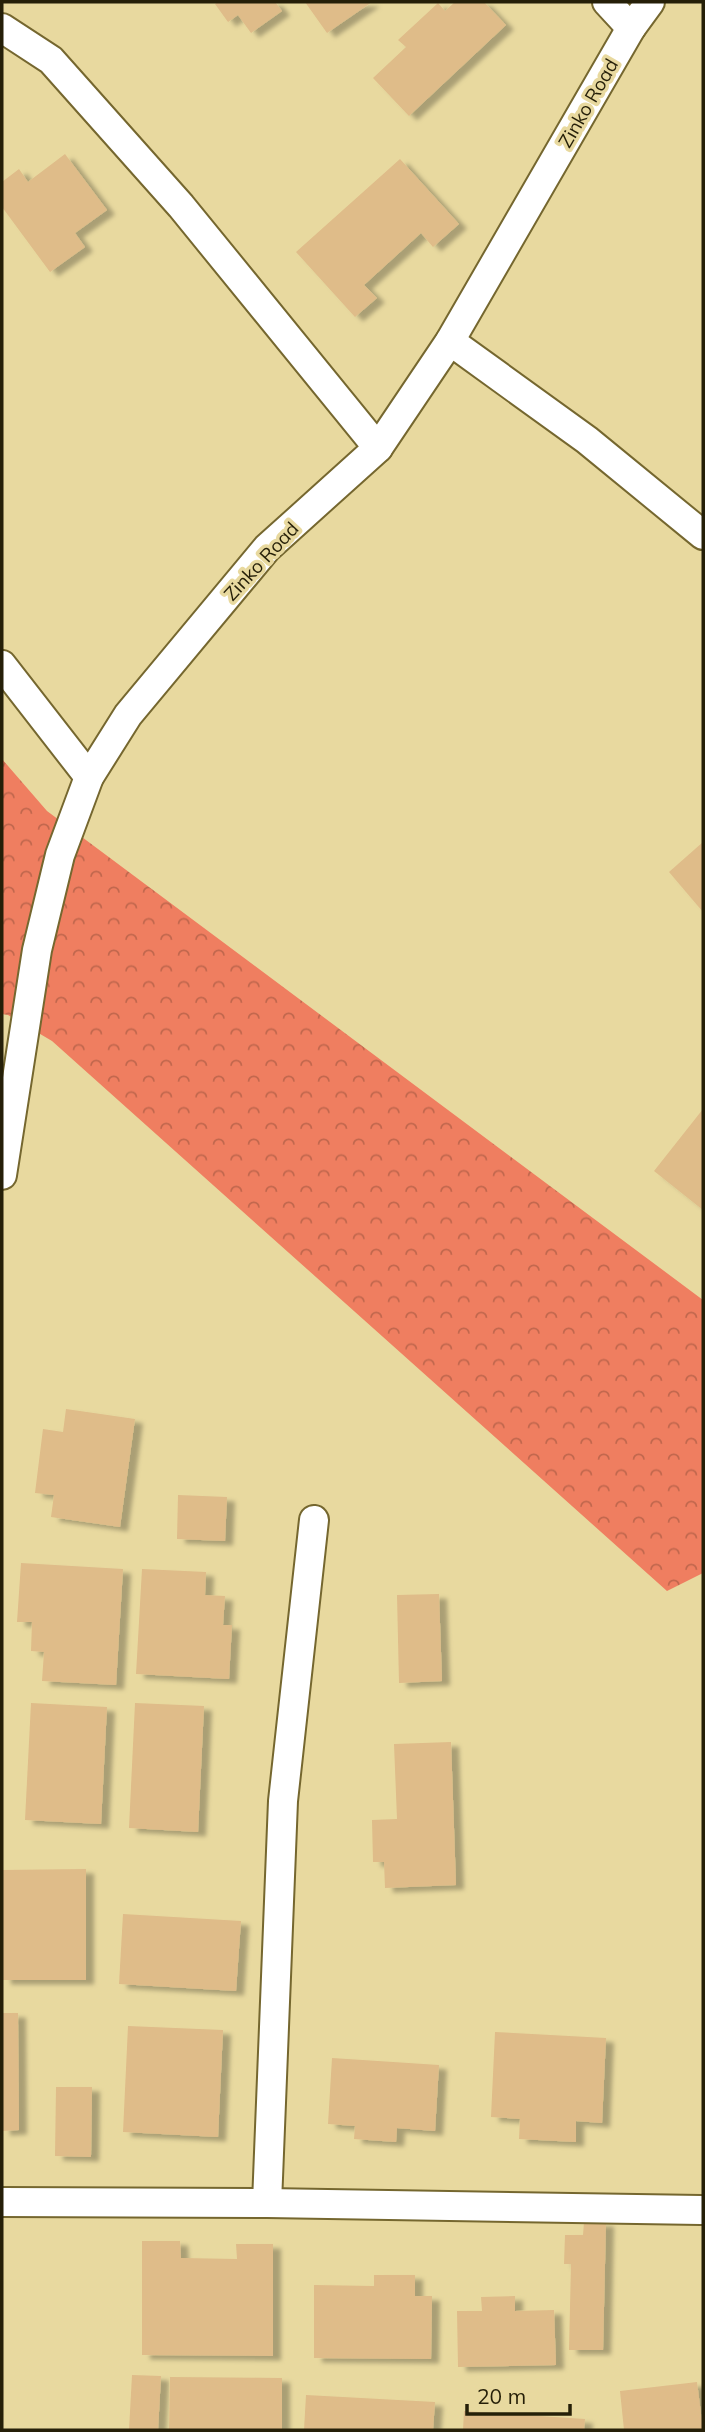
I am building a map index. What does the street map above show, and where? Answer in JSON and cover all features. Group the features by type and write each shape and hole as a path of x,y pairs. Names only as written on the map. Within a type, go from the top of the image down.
{"street":[{"path":"607,2 631,28"},
{"name":"Zinko Road","path":"2,1175 37,950 60,855 89,777 128,715 267,548 378,448 450,341 631,28 650,2"},
{"path":"2,29 51,60 181,206 378,448"},
{"path":"450,341 587,440 703,535"},
{"path":"2,665 89,777"},
{"path":"267,2203 283,1801 314,1520"},
{"path":"2,2202 701,2210"}],"green space":[{"path":"2,759 47,811 703,1300 703,1573 667,1591 52,1041 2,1014"}],"building":[{"path":"275,2 282,11 251,33 238,15 228,22 215,4"},
{"path":"305,2 372,2 327,33"},
{"path":"455,2 484,2 506,25 409,116 373,78 406,47 398,40 438,3 445,11"},
{"path":"65,154 107,210 75,233 85,247 50,272 2,207 2,182 19,169 28,182"},
{"path":"400,159 459,224 433,247 421,233 364,285 377,298 355,317 296,252"},
{"path":"703,842 703,912 669,872"},
{"path":"703,1109 703,1210 654,1171"},
{"path":"66,1409 135,1419 120,1527 51,1517 54,1495 35,1493 43,1429 63,1432"},
{"path":"178,1495 227,1497 225,1541 177,1539"},
{"path":"21,1563 123,1569 116,1685 42,1681 44,1652 31,1651 32,1622 17,1622"},
{"path":"142,1569 206,1572 205,1595 225,1596 223,1625 232,1625 229,1679 136,1674"},
{"path":"439,1594 442,1681 399,1683 397,1595"},
{"path":"31,1703 107,1707 101,1824 25,1820"},
{"path":"135,1703 204,1706 198,1832 129,1828"},
{"path":"451,1742 456,1885 385,1888 384,1862 373,1862 372,1820 397,1819 394,1744"},
{"path":"86,1869 86,1980 3,1980 2,1870"},
{"path":"123,1914 241,1921 236,1991 119,1984"},
{"path":"2,2013 18,2013 19,2130 2,2131"},
{"path":"128,2026 223,2030 218,2137 123,2132"},
{"path":"495,2032 606,2038 602,2123 576,2121 576,2142 519,2139 520,2119 491,2117"},
{"path":"332,2058 439,2065 435,2131 397,2128 396,2142 354,2139 355,2126 328,2124"},
{"path":"56,2087 92,2087 91,2157 55,2156"},
{"path":"584,2222 606,2222 603,2350 569,2350 571,2264 564,2264 565,2235 583,2235"},
{"path":"142,2241 180,2241 181,2258 237,2259 236,2244 273,2244 273,2356 142,2355"},
{"path":"374,2275 415,2275 415,2296 432,2296 431,2359 314,2358 314,2285 374,2286"},
{"path":"515,2296 515,2311 554,2310 556,2365 458,2367 457,2311 482,2311 481,2297"},
{"path":"132,2375 161,2376 158,2430 129,2430"},
{"path":"170,2377 282,2378 282,2430 169,2430"},
{"path":"697,2382 703,2430 624,2430 620,2391"},
{"path":"306,2395 435,2402 433,2430 304,2430"},
{"path":"464,2411 585,2419 584,2430 463,2430"}]}
